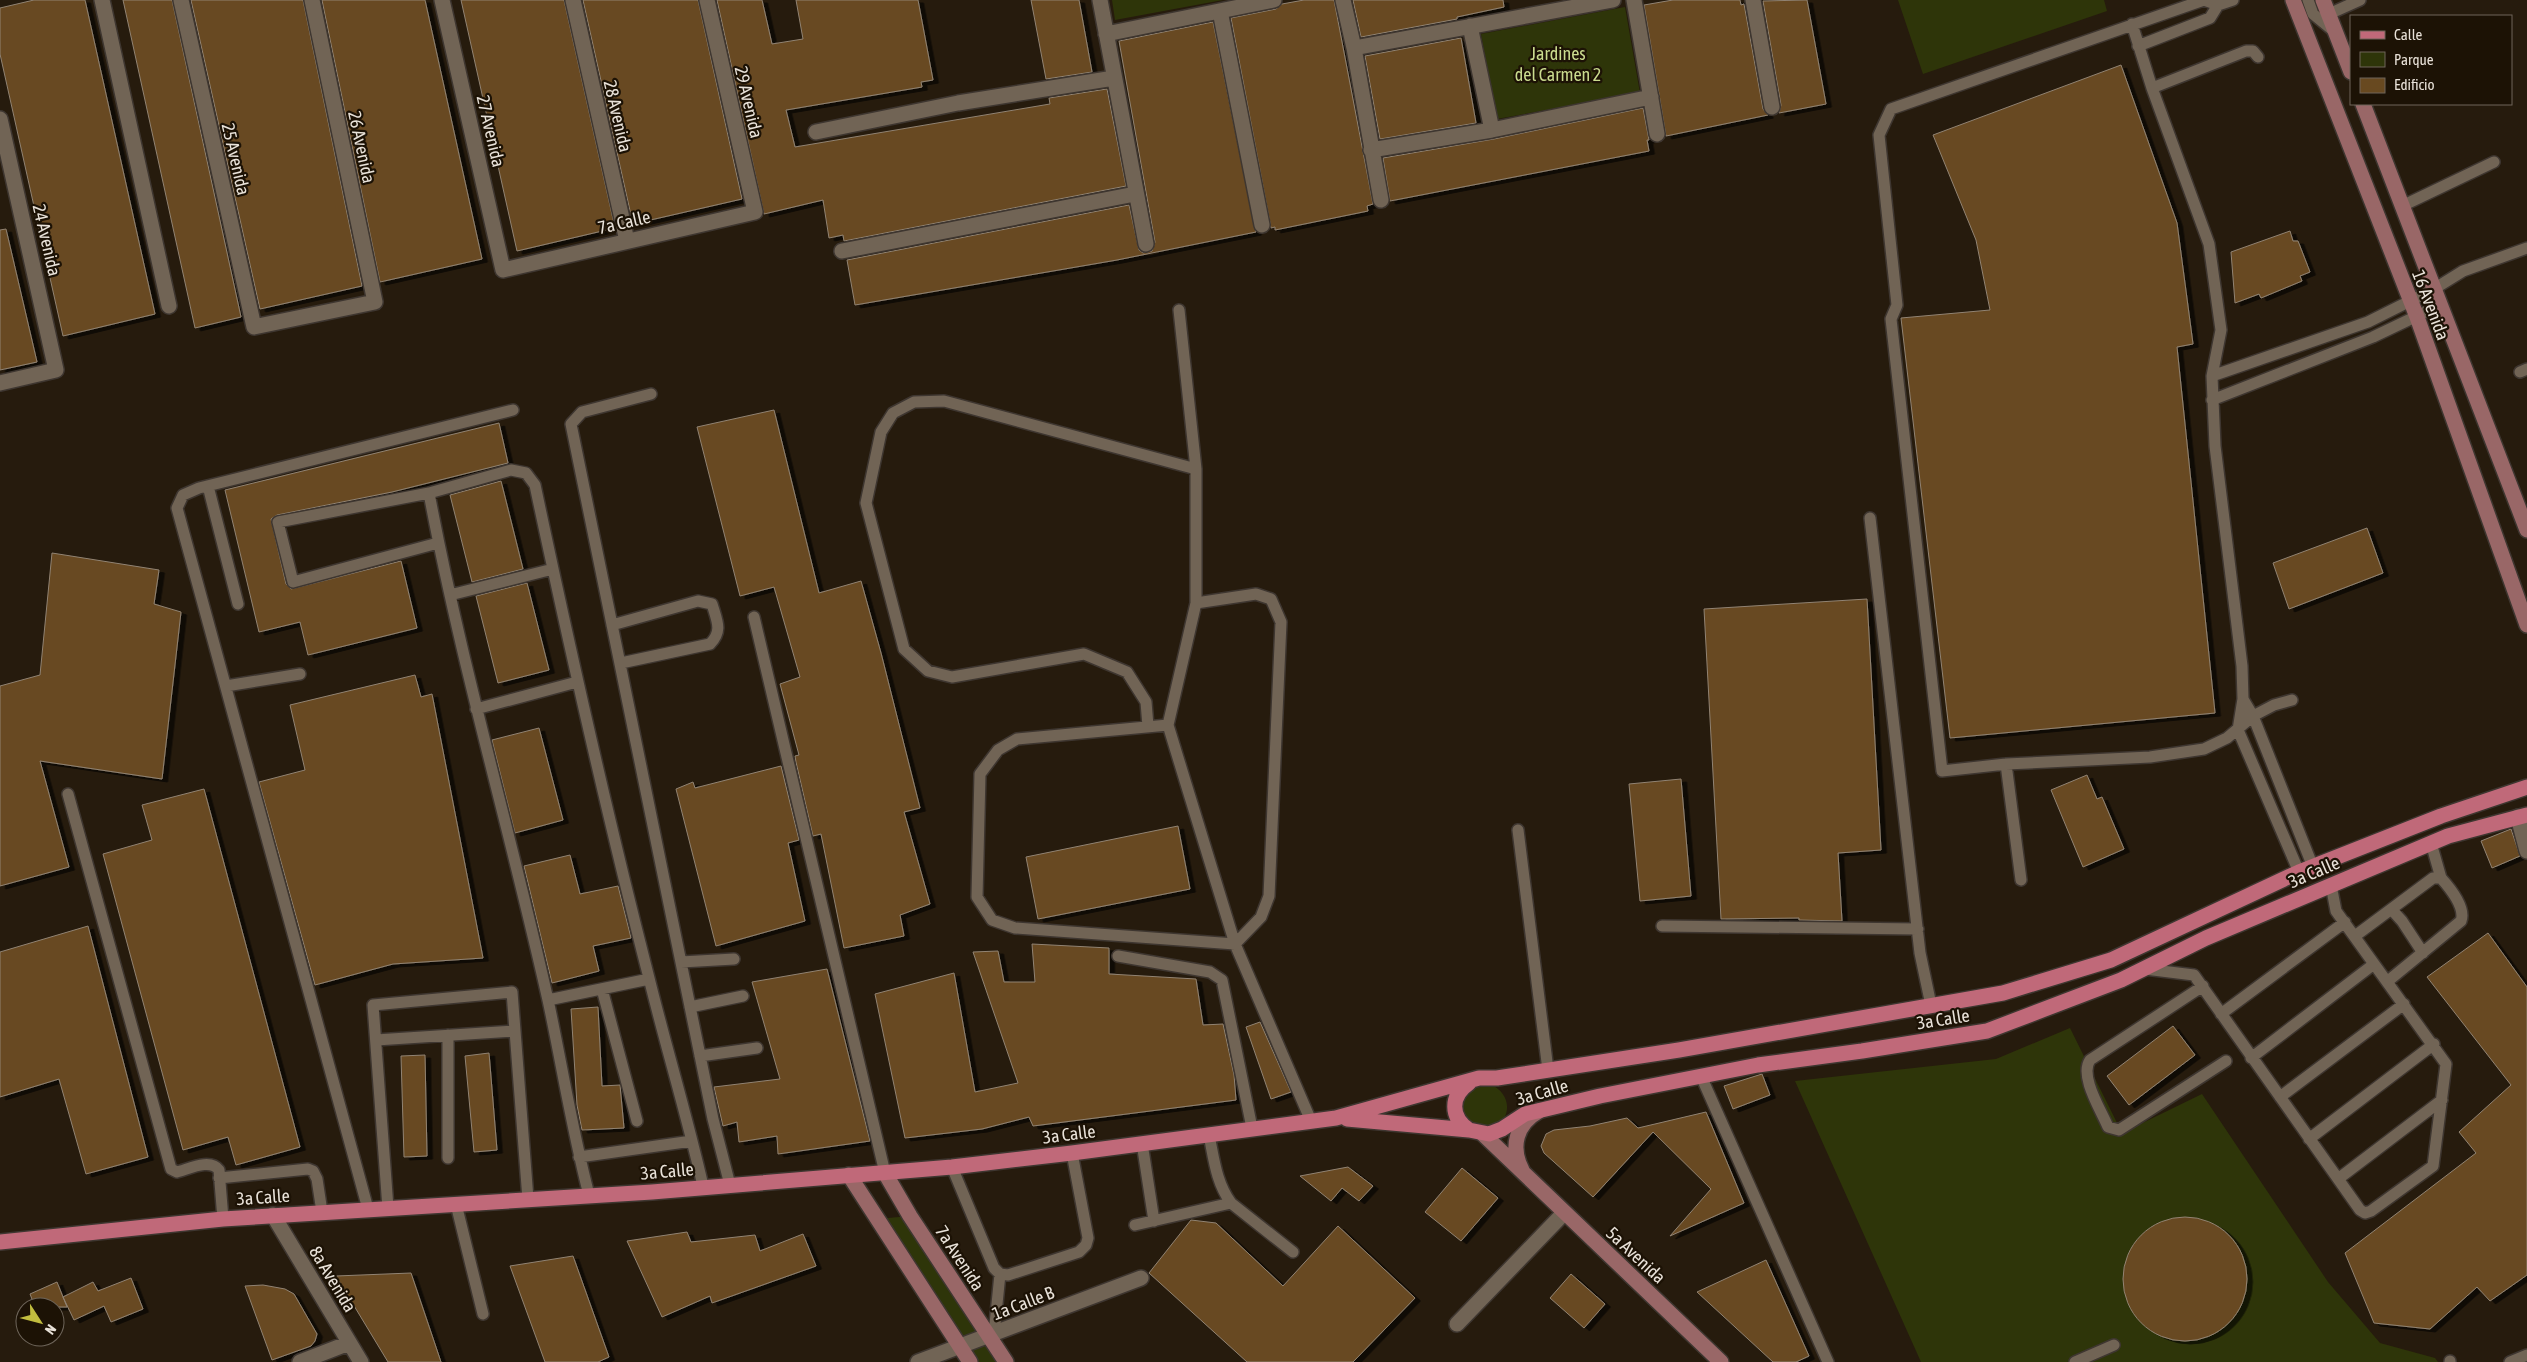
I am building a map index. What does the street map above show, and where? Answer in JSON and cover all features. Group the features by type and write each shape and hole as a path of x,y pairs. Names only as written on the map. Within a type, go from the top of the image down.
{"main road":[{"name":"16 Avenida","path":"2293,0 2417,318 2527,625"},
{"path":"2326,7 2350,69"},
{"name":"16 Avenida","path":"2363,105 2527,530"},
{"name":"3a Calle","path":"0,1242 273,1215 589,1195 952,1167 1336,1118 1470,1082 1478,1078 1497,1078 1680,1050 2003,994 2111,960 2306,870 2442,816 2525,786"},
{"name":"3a Calle","path":"1336,1118 1494,1133 1515,1118 1543,1109 1701,1076 1988,1031 2121,980 2206,938 2430,843 2448,836 2522,816"},
{"path":"1470,1082 1458,1094 1454,1105 1456,1117 1476,1132"},
{"name":"5a Avenida","path":"1525,1176 1517,1158 1515,1140 1523,1124 1543,1109"},
{"name":"5a Avenida","path":"1476,1132 1722,1362"},
{"name":"7a Avenida","path":"885,1173 910,1216 991,1335 1006,1362"},
{"path":"849,1175 970,1362"}],"street":[{"path":"102,0 169,306"},
{"name":"25 Avenida","path":"181,0 254,327 375,302"},
{"name":"26 Avenida","path":"312,0 375,302"},
{"name":"27 Avenida","path":"442,0 503,270"},
{"name":"28 Avenida","path":"573,0 627,241"},
{"name":"29 Avenida","path":"706,0 755,212"},
{"path":"1100,0 1135,194 1146,244"},
{"path":"1106,34 1274,0"},
{"path":"1343,0 1354,48 1381,200"},
{"path":"1354,48 1613,0"},
{"path":"1634,0 1657,134"},
{"path":"1752,0 1772,107"},
{"path":"1220,11 1262,225"},
{"path":"1470,26 1492,130"},
{"path":"816,132 958,103 1114,78"},
{"path":"1371,150 1492,130 1651,97"},
{"name":"24 Avenida","path":"0,119 56,370 0,383"},
{"path":"842,251 1135,194"},
{"name":"7a Calle","path":"503,270 755,212"},
{"path":"2522,816 2527,851"},
{"path":"1457,1324 1564,1213"},
{"name":"8a Avenida","path":"273,1215 361,1362"},
{"name":"1a Calle B","path":"918,1362 1141,1278"},
{"path":"300,1362 349,1343"}],"lane":[{"path":"2233,0 2218,5 2204,0 1891,109 1879,135 1897,305 1891,319 1942,771 2006,764 2150,757 2204,749 2238,730 2253,716 2274,705 2292,700"},
{"path":"2308,0 2314,14 2336,33"},
{"path":"2326,7 2360,0"},
{"path":"2138,46 2210,18 2218,5"},
{"path":"2132,24 2152,88 2209,244 2221,330 2212,376 2215,446 2242,666 2243,699 2238,730 2306,870"},
{"path":"2152,88 2246,51 2254,51 2258,56"},
{"path":"2402,206 2494,162"},
{"path":"2212,376 2353,328 2434,289 2463,271 2527,248"},
{"path":"2212,400 2373,337 2417,318 2440,305"},
{"path":"1179,310 1196,469 1196,603 1168,725 1234,944 1311,1121"},
{"path":"651,394 582,412 571,424 700,1056 730,1185"},
{"path":"1148,726 1146,702 1127,672 1084,654 952,677 928,671 904,649 866,503 881,432 893,413 914,402 944,401 1196,469"},
{"path":"368,1209 177,508 183,495 208,486 513,410"},
{"path":"438,543 293,582 278,522 429,493 511,470 526,473 535,486 577,682 649,979 703,1186"},
{"path":"208,486 238,604"},
{"path":"429,493 438,543 476,709 548,1000 579,1157 589,1195"},
{"path":"1870,518 1918,929 1931,1005"},
{"path":"450,595 552,569"},
{"path":"1168,725 1017,739 998,750 980,774 978,897 992,920 1015,928 1234,944 1261,917 1269,896 1281,622 1271,599 1256,594 1196,603"},
{"path":"612,625 698,601 712,604 719,629 717,637 710,644 621,663"},
{"path":"754,617 885,1173"},
{"path":"226,686 300,674"},
{"path":"476,709 577,682"},
{"path":"2243,699 2253,716 2306,870"},
{"path":"2006,764 2021,880"},
{"path":"68,794 171,1169 176,1172 209,1164 215,1166 219,1170 223,1219"},
{"path":"1518,830 1548,1070"},
{"path":"2388,981 2461,921 2463,915 2440,878 2430,843"},
{"path":"2355,936 2433,878 2440,878"},
{"path":"2145,968 2194,975 2360,1210 2365,1212 2371,1211 2433,1166 2446,1064 2434,1044 2336,910 2331,885"},
{"path":"2392,910 2424,953"},
{"path":"2222,1014 2345,922"},
{"path":"1662,926 1918,929"},
{"path":"1118,956 1210,972 1222,980 1252,1128"},
{"path":"681,962 734,959"},
{"path":"2251,1058 2374,964"},
{"path":"548,1000 649,979"},
{"path":"2203,986 2090,1060 2086,1066 2086,1076 2108,1126 2119,1130 2226,1061"},
{"path":"602,989 637,1121"},
{"path":"388,1208 373,1005 512,992 528,1199"},
{"path":"690,1007 743,996"},
{"path":"2280,1098 2404,1004"},
{"path":"376,1040 515,1031"},
{"path":"448,1035 448,1158"},
{"path":"2309,1139 2434,1044"},
{"path":"700,1056 757,1048"},
{"path":"1701,1076 1828,1362"},
{"path":"2338,1179 2442,1100"},
{"path":"1208,1135 1219,1185 1231,1203 1293,1252"},
{"path":"579,1157 692,1141"},
{"path":"1142,1143 1154,1221"},
{"path":"952,1167 994,1268 1000,1274 1008,1275 1079,1252 1086,1245 1088,1238 1072,1153"},
{"path":"219,1178 308,1169 313,1172 317,1179 322,1212"},
{"path":"1135,1225 1231,1203"},
{"path":"456,1204 483,1314"},
{"path":"991,1335 1000,1274"},
{"path":"2075,1362 2114,1345"},
{"path":"2510,1362 2527,1355"}],"green space":[{"path":"1112,0 1223,0 1115,20"},
{"path":"1898,0 2104,0 2107,11 1923,74"},
{"name":"Jardines del Carmen 2","path":"1625,7 1640,93 1497,119 1481,34"},
{"path":"2070,1028 2122,1133 2202,1094 2328,1282 2380,1343 2435,1358 2438,1362 1921,1362 1795,1081 1996,1059"},
{"path":"1490,1084 1497,1088 1505,1098 1507,1110 1505,1116 1496,1128 1467,1124 1460,1103 1474,1085"},
{"path":"910,1216 1006,1362 970,1362 877,1219"}],"building":[{"path":"34,0 85,0 155,314 63,336 0,54 0,8"},
{"path":"123,0 172,0 241,317 195,328"},
{"path":"191,0 303,0 362,286 260,309"},
{"path":"322,0 425,0 482,259 380,282"},
{"path":"461,0 564,0 615,228 517,251"},
{"path":"583,0 698,0 742,199 633,224"},
{"path":"717,0 762,0 772,44 803,39 796,0 918,0 933,80 921,82 922,87 786,110 795,147 1050,104 1049,98 1107,89 1126,186 844,241 843,235 829,238 823,200 764,214"},
{"path":"1031,0 1079,0 1092,72 1046,79"},
{"path":"1304,0 1334,0 1373,204 1367,206 1368,211 1275,230 1275,227 1271,228 1231,18 1276,9 1282,4"},
{"path":"1353,0 1503,0 1504,7 1457,17 1457,19 1361,37"},
{"path":"1673,0 1740,0 1741,5 1744,4 1763,109 1768,115 1666,136 1644,5"},
{"path":"1807,0 1826,104 1779,113 1781,105 1763,1"},
{"path":"1213,22 1256,232 1117,260 855,305 847,260 1129,205 1139,250 1143,253 1152,251 1155,242 1119,41"},
{"path":"1461,38 1476,123 1380,139 1365,56"},
{"path":"2121,65 2177,223 2193,344 2177,347 2215,713 1950,738 1901,318 1990,310 1976,240 1933,135"},
{"path":"1643,108 1649,140 1647,140 1649,151 1390,201 1383,158 1494,139"},
{"path":"6,229 37,362 0,370 0,230"},
{"path":"2290,231 2293,241 2298,241 2310,272 2300,276 2302,281 2261,298 2259,294 2235,303 2231,252"},
{"path":"774,410 819,593 861,581 920,808 904,812 930,904 900,915 904,936 844,948 821,834 813,836 796,762 795,756 799,755 780,684 800,677 774,587 740,596 697,427"},
{"path":"499,423 508,463 392,492 277,515 271,519 286,584 291,589 401,561 417,628 308,655 300,622 259,632 225,490"},
{"path":"501,481 523,569 472,582 450,495"},
{"path":"2367,528 2383,573 2289,609 2273,563"},
{"path":"52,553 159,570 154,604 181,612 162,779 40,761 69,867 0,886 0,686 40,675"},
{"path":"527,583 549,670 498,683 476,596"},
{"path":"1867,599 1881,850 1838,853 1842,921 1799,920 1799,918 1721,919 1704,609"},
{"path":"415,675 421,697 432,694 483,958 393,964 315,985 259,782 305,770 290,705"},
{"path":"539,728 563,820 515,833 492,740"},
{"path":"781,766 799,840 788,843 805,921 716,946 676,789 693,782 695,788"},
{"path":"2087,775 2097,799 2102,797 2124,849 2083,867 2051,790"},
{"path":"1681,779 1691,896 1640,901 1629,784"},
{"path":"204,789 300,1147 236,1165 228,1137 183,1150 103,854 152,840 142,805"},
{"path":"1178,826 1190,889 1038,919 1026,857"},
{"path":"2511,829 2520,856 2492,868 2481,841"},
{"path":"570,855 580,894 618,886 631,938 593,946 599,971 552,983 524,866"},
{"path":"88,926 148,1157 86,1174 59,1079 0,1097 0,952"},
{"path":"2488,933 2527,987 2527,1275 2490,1301 2477,1287 2430,1329 2374,1323 2345,1253 2476,1153 2459,1132 2511,1085 2427,977"},
{"path":"1032,944 1109,948 1109,974 1196,979 1203,1025 1223,1024 1234,1075 1236,1100 1033,1126 1029,1117 982,1129 905,1138 875,994 954,973 975,1092 1018,1083 973,952 998,951 1004,982 1035,982"},
{"path":"827,969 870,1141 778,1154 777,1136 739,1142 737,1122 723,1126 714,1087 780,1079 752,982"},
{"path":"598,1007 602,1086 620,1085 624,1128 582,1130 577,1105 571,1009"},
{"path":"1260,1022 1291,1092 1271,1099 1246,1027"},
{"path":"2173,1026 2195,1055 2129,1105 2107,1076"},
{"path":"489,1053 497,1150 474,1152 465,1056"},
{"path":"425,1055 427,1156 404,1157 401,1056"},
{"path":"1762,1074 1770,1095 1733,1109 1724,1086"},
{"path":"1706,1112 1744,1203 1670,1236 1711,1189 1653,1132 1593,1197 1544,1153 1541,1146 1546,1134 1554,1130 1590,1126 1627,1118 1638,1128"},
{"path":"1348,1167 1373,1186 1359,1201 1342,1188 1331,1201 1300,1176"},
{"path":"1462,1168 1498,1198 1461,1241 1425,1212"},
{"path":"2185,1217 2209,1222 2229,1235 2242,1255 2247,1279 2242,1303 2229,1323 2209,1336 2185,1341 2161,1336 2141,1323 2128,1303 2123,1279 2128,1255 2141,1235 2161,1222"},
{"path":"1191,1220 1216,1223 1283,1286 1338,1226 1415,1298 1353,1362 1247,1362 1149,1273"},
{"path":"687,1232 691,1242 755,1235 760,1251 803,1234 816,1266 712,1303 710,1296 662,1317 627,1241"},
{"path":"573,1256 609,1357 598,1362 545,1362 510,1266"},
{"path":"1766,1260 1809,1356 1796,1362 1773,1362 1697,1292"},
{"path":"411,1273 441,1362 388,1362 336,1276"},
{"path":"1571,1274 1605,1304 1584,1328 1550,1298"},
{"path":"131,1278 143,1309 111,1322 104,1306 74,1320 65,1301 65,1297 63,1297 93,1282 98,1291"},
{"path":"57,1282 63,1297 31,1297 30,1294"},
{"path":"263,1285 285,1289 294,1294 317,1334 311,1346 272,1360 245,1286"}]}
